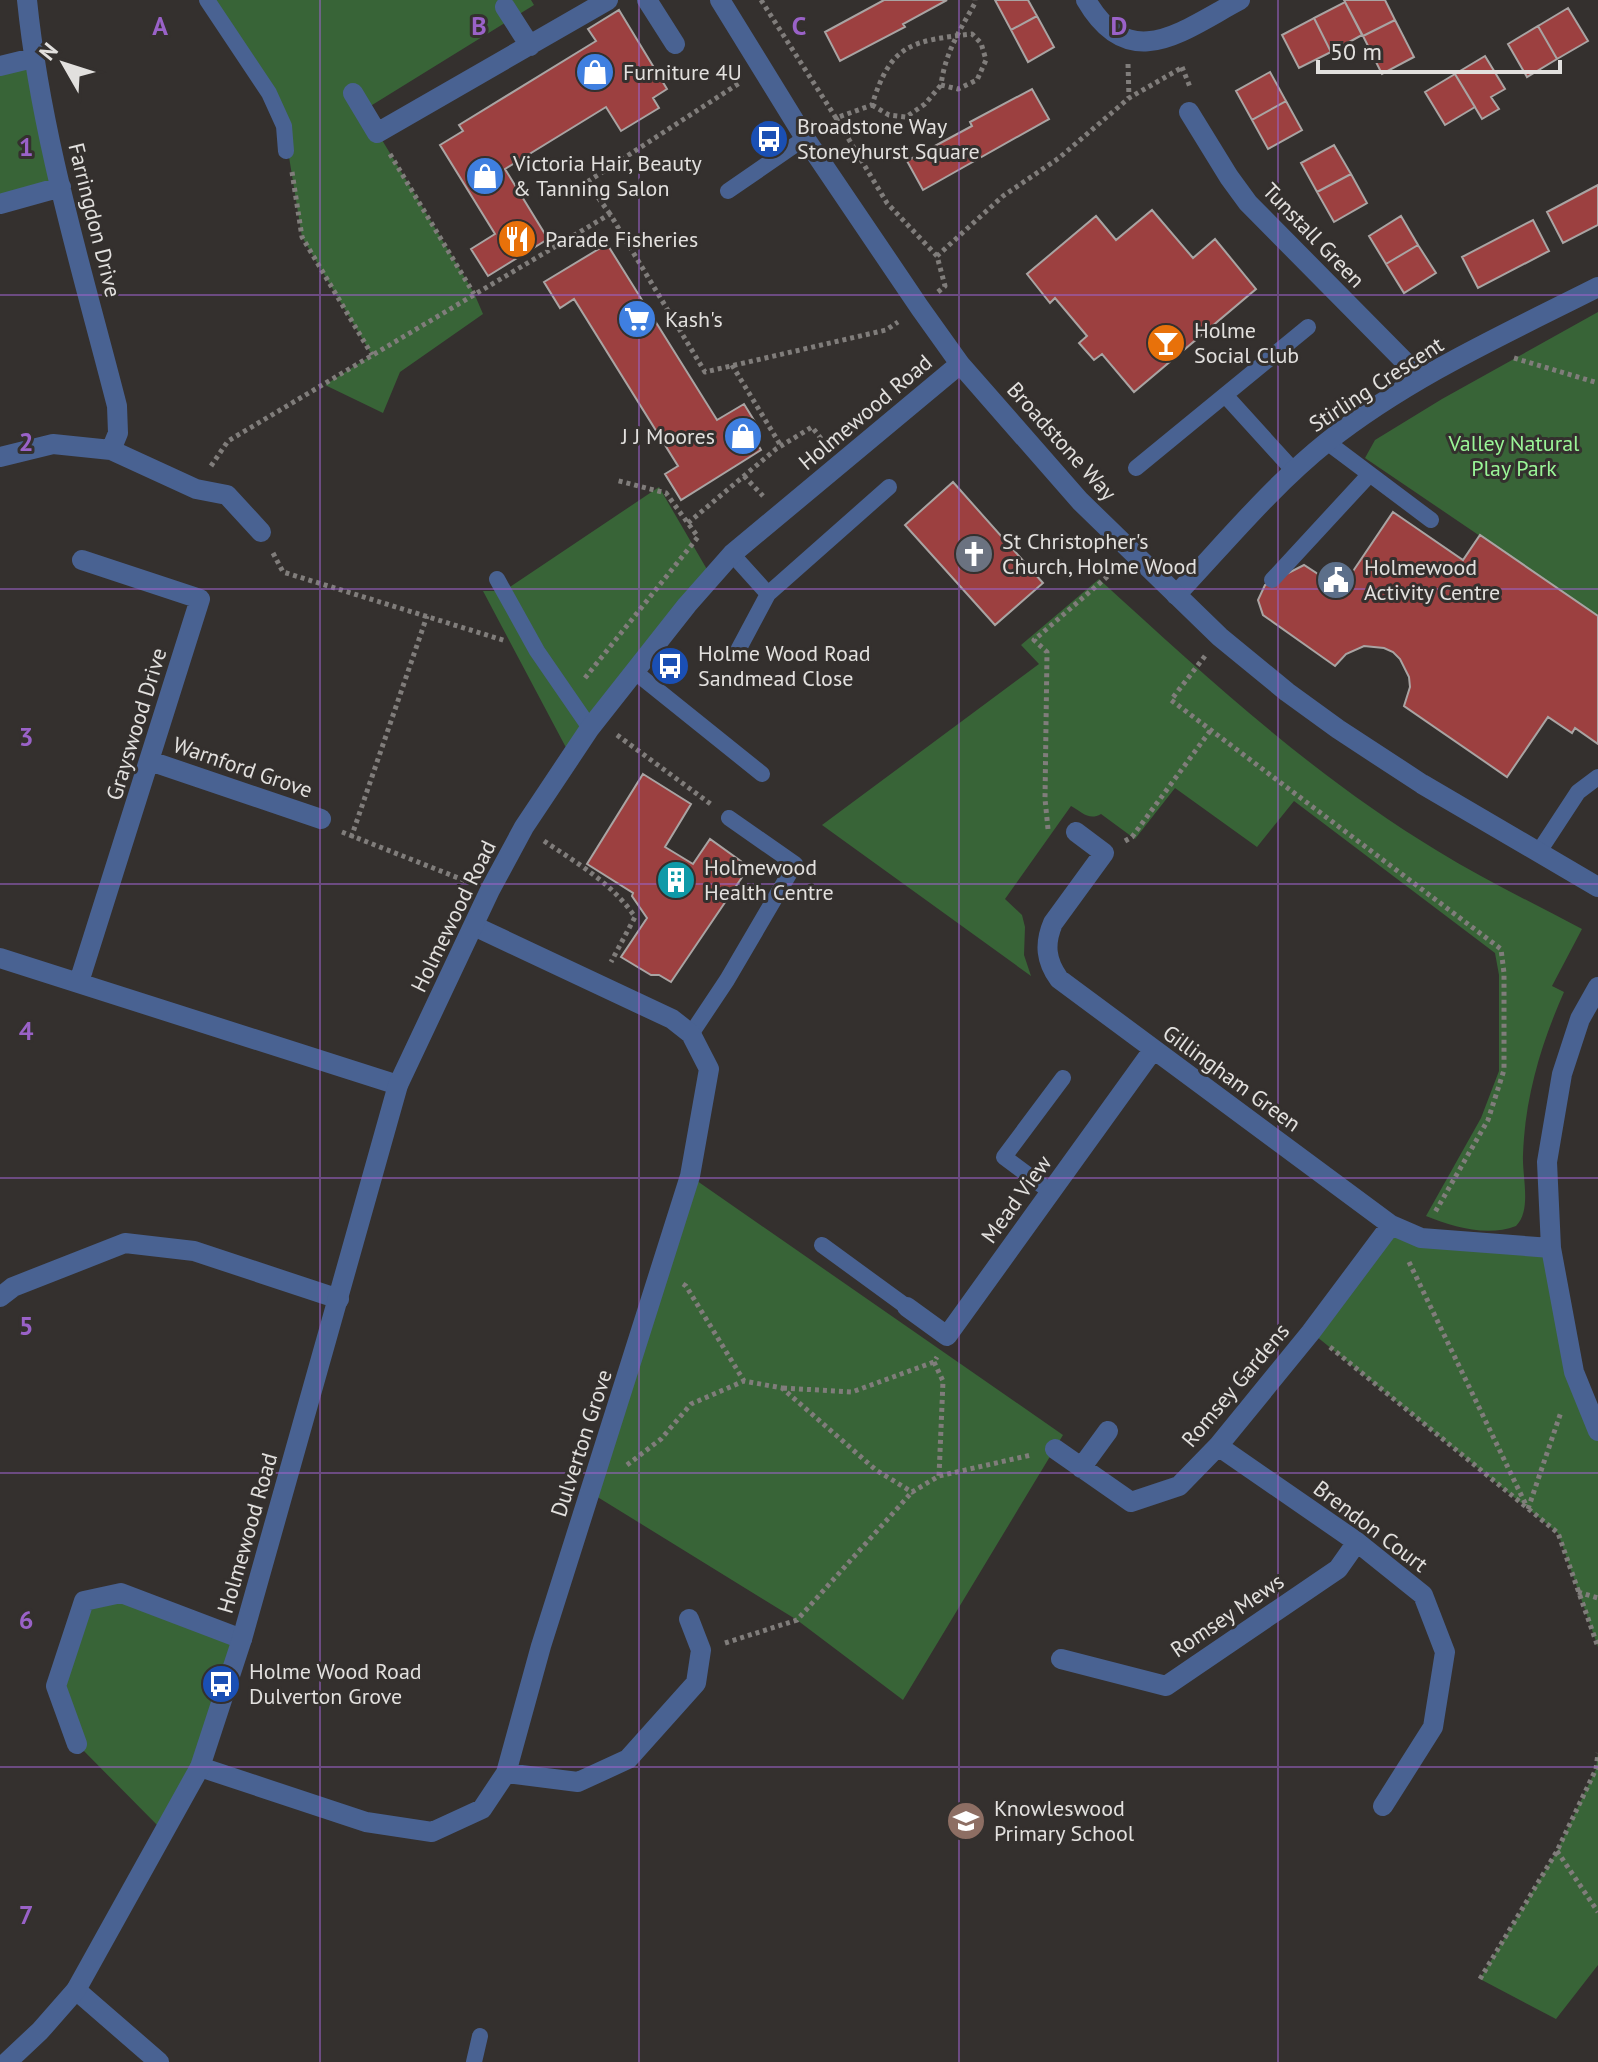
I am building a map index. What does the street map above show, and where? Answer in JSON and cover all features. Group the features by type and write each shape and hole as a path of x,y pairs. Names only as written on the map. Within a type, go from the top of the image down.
{"street":[{"name":"Farringdon Drive","path":"27,0 33,58 61,187 117,406 118,433 111,450"},
{"path":"353,93 377,133 608,0"},
{"path":"647,0 675,44"},
{"name":"Broadstone Way","path":"720,0 805,138 960,364 1080,501 1220,637 1338,729 1422,784 1598,887"},
{"path":"1086,0 1104,26 1115,34 1141,42 1168,38 1240,0"},
{"path":"505,7 530,46"},
{"path":"0,66 33,58"},
{"name":"Tunstall Green","path":"1189,112 1248,203 1421,378"},
{"path":"0,204 61,187"},
{"name":"Stirling Crescent","path":"1176,595 1294,471 1327,442 1421,378 1598,287"},
{"name":"Holmewood Road","path":"7,2062 76,1990 200,1767 242,1639 398,1085 490,890 524,827 593,724 732,554 960,364"},
{"path":"0,457 53,444 111,450 196,489 227,495 261,532"},
{"name":"Grayswood Drive","path":"79,982 200,599 82,560"},
{"name":"Warnford Grove","path":"150,761 321,819"},
{"path":"1076,832 1104,853"},
{"name":"Gillingham Green","path":"1104,853 1048,934 1048,958 1059,979 1391,1225 1421,1238 1551,1248"},
{"path":"474,926 672,1019 691,1034"},
{"path":"0,958 398,1085"},
{"path":"1598,987 1580,1019 1562,1074 1547,1162 1551,1248 1574,1372 1598,1431"},
{"name":"Dulverton Grove","path":"200,1767 366,1822 432,1832 482,1809 506,1773 541,1646 690,1176 709,1069 691,1034"},
{"name":"Mead View","path":"947,1336 1153,1050"},
{"name":"Romsey Gardens","path":"1055,1449 1131,1502 1179,1486 1218,1446 1311,1332 1391,1225"},
{"path":"0,1297 13,1287 125,1243 194,1251 339,1299"},
{"path":"907,1307 947,1336"},
{"path":"1081,1468 1108,1431"},
{"name":"Brendon Court","path":"1218,1446 1357,1542 1423,1595 1445,1652 1433,1727 1383,1806"},
{"name":"Romsey Mews","path":"1061,1659 1166,1686 1338,1569 1357,1542"},
{"name":"Holmewood Road","path":"77,1744 56,1686 84,1601 121,1593 242,1639"},
{"path":"506,1773 578,1782 628,1759 696,1683 701,1650 689,1619"},
{"path":"76,1990 159,2062"}],"lane":[{"path":"207,0 269,93 284,126 286,151"},
{"path":"728,191 805,138"},
{"path":"1136,468 1308,327"},
{"path":"1225,395 1294,471"},
{"path":"1327,442 1431,520"},
{"path":"1272,580 1370,474"},
{"path":"736,654 768,594 889,487"},
{"path":"732,554 768,594"},
{"path":"497,579 537,651 569,697 593,724"},
{"path":"635,672 762,774"},
{"path":"1538,853 1578,792 1596,781"},
{"path":"691,1034 727,980 795,864 729,818"},
{"path":"1051,1192 1004,1157 1063,1078"},
{"path":"822,1245 907,1307"},
{"path":"474,2062 480,2036"}],"path":[{"path":"761,0 887,203 937,256 945,286 920,308 886,330 705,372 610,214 587,182 761,69"},
{"path":"872,105 889,115 906,117 925,104 941,85 943,69 956,36 975,0"},
{"path":"836,118 872,105 891,59 911,44 972,34 981,43 986,60 977,80 958,89 941,85"},
{"path":"1168,38 1190,83 1189,112"},
{"path":"937,256 1003,196 1059,158 1129,98 1183,67"},
{"path":"377,133 474,294"},
{"path":"286,151 302,237 372,355"},
{"path":"196,489 228,441 610,214"},
{"path":"1479,348 1598,384"},
{"path":"732,365 781,446"},
{"path":"688,523 781,446 812,427 841,464"},
{"path":"569,697 698,537 666,493 615,480"},
{"path":"261,532 283,572 537,651"},
{"path":"1076,832 1049,838 1045,799 1047,652 1034,640 1134,553"},
{"path":"351,838 427,616"},
{"path":"1220,637 1171,700 1501,949 1504,973 1504,1070 1488,1120 1421,1238"},
{"path":"593,724 729,818"},
{"path":"1104,853 1132,837 1210,731"},
{"path":"321,819 351,838 490,890"},
{"path":"524,827 587,870 624,901 635,917 597,984"},
{"path":"1391,1225 1528,1509"},
{"path":"661,1272 686,1286 744,1381"},
{"path":"1311,1332 1558,1533 1598,1647"},
{"path":"626,1466 661,1439 691,1404 744,1381 782,1388 852,1392 934,1362 947,1336"},
{"path":"934,1362 943,1381 939,1476"},
{"path":"1528,1509 1574,1372"},
{"path":"782,1388 876,1470 912,1492"},
{"path":"701,1650 797,1620 912,1492 939,1476 1055,1449"},
{"path":"1578,1592 1598,1598"},
{"path":"1480,1979 1557,1851 1596,1769 1598,1753"},
{"path":"1557,1851 1598,1912"}],"green space":[{"path":"207,0 531,0 534,5 364,110 474,293 483,314 400,372 383,413 325,385 372,355 302,237 284,126"},
{"path":"33,58 61,187 0,204 0,66"},
{"name":"Valley Natural Play Park","path":"1598,312 1598,616 1365,458 1375,440"},
{"path":"659,487 712,578 571,757 483,591 504,591"},
{"path":"1099,579 1220,688 1346,790 1454,861 1582,929 1552,986 1564,992 1541,1051 1531,1092 1524,1133 1524,1211 1516,1226 1482,1231 1426,1216 1481,1118 1499,1071 1499,975 1495,953 1294,801 1257,847 1175,788 1135,839 1101,814 1089,816 1071,806 1005,899 1022,915 1024,955 1031,976 822,825 1039,664 1021,645"},
{"path":"690,1176 1063,1435 903,1700 797,1620 591,1493"},
{"path":"1391,1225 1551,1248 1598,1431 1598,1647 1558,1533 1311,1332"},
{"path":"121,1593 242,1639 164,1832 77,1744 56,1686 84,1601"},
{"path":"1598,1753 1598,1965 1556,2019 1480,1979 1557,1851 1596,1769"}],"building":[{"path":"884,0 947,0 903,24 905,27 840,61 825,32"},
{"path":"995,0 1028,0 1037,16 1011,30"},
{"path":"1344,0 1385,0 1395,20 1363,36"},
{"path":"1345,2 1362,35 1331,52 1314,18"},
{"path":"1568,8 1588,41 1557,59 1538,26"},
{"path":"619,10 667,89 653,98 659,108 621,131 606,107 505,169 548,239 488,276 471,249 495,234 440,145 463,131 459,125 596,41 588,29"},
{"path":"1037,16 1054,47 1028,62 1011,30"},
{"path":"1314,18 1331,52 1299,68 1282,35"},
{"path":"1395,20 1414,57 1382,74 1363,36"},
{"path":"1538,26 1557,59 1527,77 1508,44"},
{"path":"1485,56 1505,89 1491,97 1499,109 1482,119 1455,74"},
{"path":"1270,72 1286,101 1252,120 1236,91"},
{"path":"1455,74 1475,107 1445,125 1425,92"},
{"path":"1032,89 1049,119 923,190 907,161"},
{"path":"1286,101 1302,130 1268,149 1252,120"},
{"path":"1334,145 1351,174 1317,192 1301,163"},
{"path":"1351,174 1367,203 1334,222 1317,192"},
{"path":"1598,185 1598,225 1563,243 1547,212"},
{"path":"1152,210 1193,258 1215,239 1256,289 1134,392 1102,354 1094,360 1079,343 1087,336 1055,298 1050,303 1027,274 1096,216 1116,240"},
{"path":"1401,216 1418,245 1386,264 1369,236"},
{"path":"1533,220 1549,251 1478,288 1462,257"},
{"path":"607,244 717,420 744,404 760,430 752,435 761,450 681,500 665,474 678,466 574,299 560,308 544,282"},
{"path":"1418,245 1436,273 1404,293 1386,264"},
{"name":"St Christopher's Church, Holme Wood","path":"953,482 1043,583 995,625 905,525"},
{"path":"1393,512 1463,560 1480,535 1598,616 1598,744 1575,728 1572,733 1548,717 1507,777 1404,706 1410,687 1409,677 1393,652 1364,646 1346,654 1335,666 1263,615 1258,600 1265,585 1304,565 1341,589"},
{"name":"Holmewood Health Centre","path":"643,774 691,804 665,847 693,864 710,839 749,867 671,982 659,975 651,975 621,957 647,918 633,893 587,864"}],"place":[{"name":"Furniture 4U","path":"595,72"},
{"name":"Broadstone Way Stoneyhurst Square","path":"769,139"},
{"name":"Victoria Hair, Beauty & Tanning Salon","path":"485,176"},
{"name":"Parade Fisheries","path":"517,239"},
{"name":"Kash's","path":"637,319"},
{"name":"Holme Social Club","path":"1166,343"},
{"name":"J J Moores","path":"743,436"},
{"name":"St Christopher's Church, Holme Wood","path":"974,554"},
{"name":"Holmewood Activity Centre","path":"1336,580"},
{"name":"Holme Wood Road Sandmead Close","path":"670,666"},
{"name":"Holmewood Health Centre","path":"676,880"},
{"name":"Holme Wood Road Dulverton Grove","path":"221,1684"},
{"name":"Knowleswood Primary School","path":"966,1821"}]}
